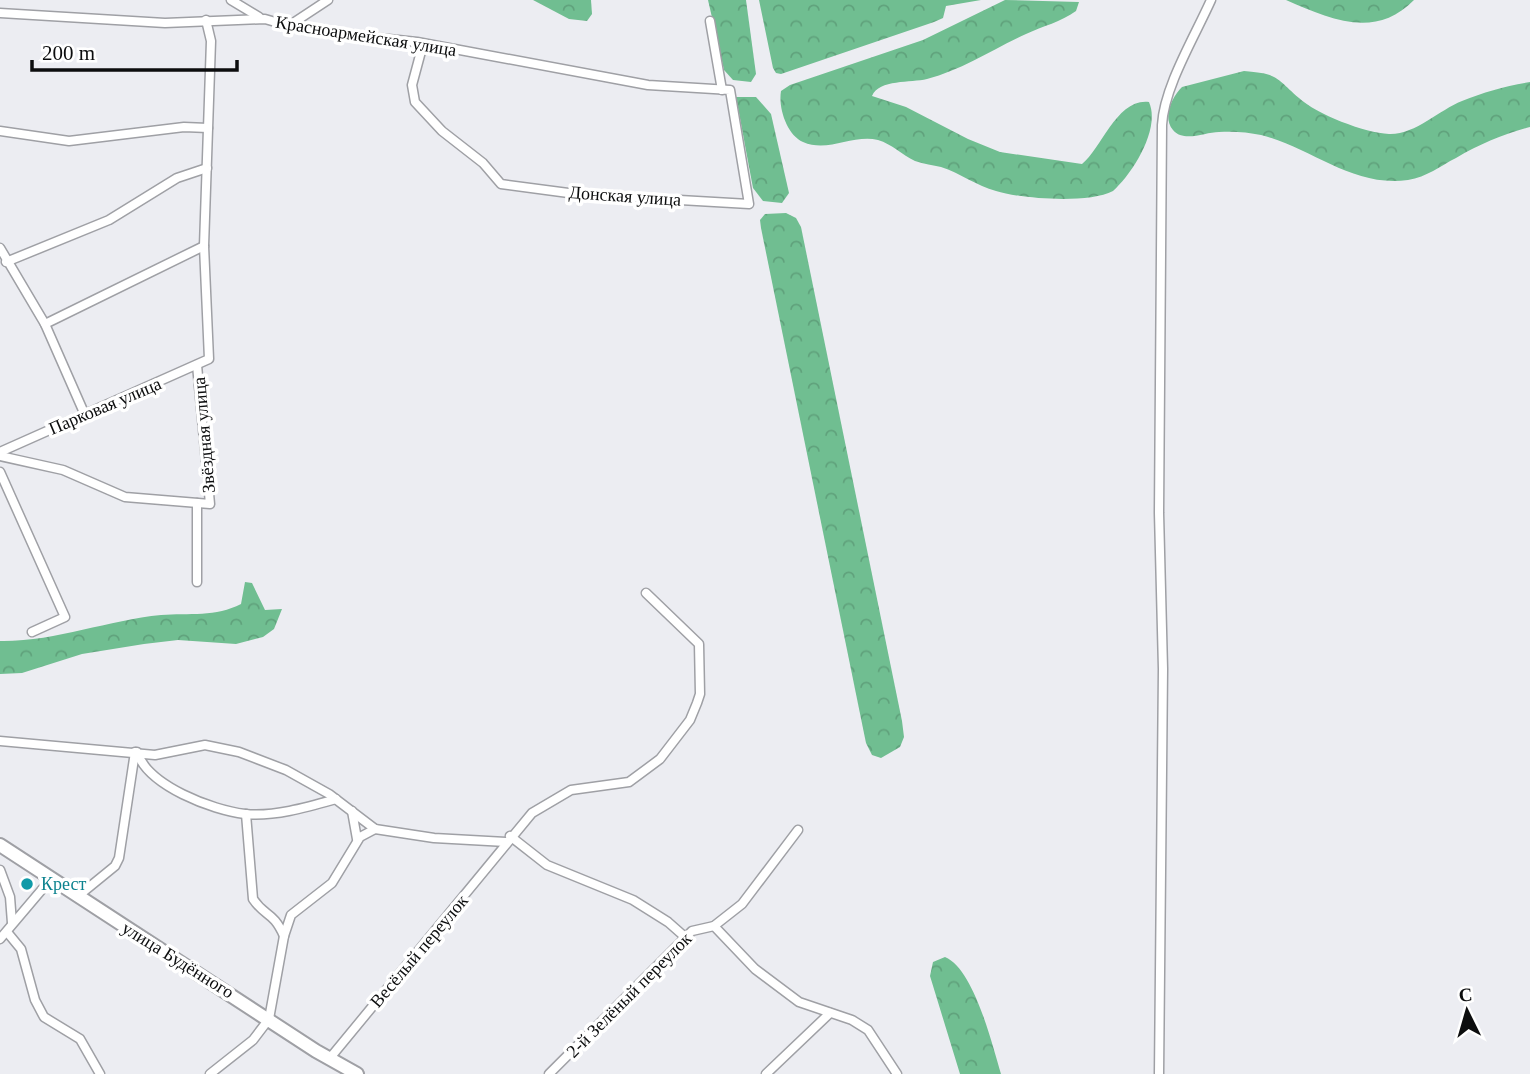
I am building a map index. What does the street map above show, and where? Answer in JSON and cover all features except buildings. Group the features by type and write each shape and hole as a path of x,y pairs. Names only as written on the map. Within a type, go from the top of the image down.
{"main road":[{"name":"улица Будённого","path":"0,845 50,880 357,1074"}],"street":[{"path":"231,0 261,19"},
{"path":"290,25 328,0"},
{"path":"1159,1074 1163,681 1159,513 1163,114 1211,0"},
{"name":"Красноармейская улица","path":"0,13 164,23 261,19 320,32 423,44 648,85 726,90"},
{"path":"45,324 204,246 211,41 206,20"},
{"path":"710,21 726,90"},
{"name":"Донская улица","path":"423,44 412,85 415,102 442,131 484,163 501,184 576,194 749,204 726,90"},
{"path":"0,131 69,141 184,127 208,128"},
{"path":"6,262 109,220 177,178 207,169"},
{"name":"Парковая улица","path":"0,454 209,359 204,246"},
{"path":"0,248 45,324 85,415"},
{"name":"Звёздная улица","path":"197,365 210,504"},
{"name":"Парковая улица","path":"0,454 63,470 125,497 210,504"},
{"path":"0,472 65,617 32,632"},
{"name":"Звёздная улица","path":"197,503 197,582"},
{"name":"Весёлый переулок","path":"330,1058 508,839 547,802 571,790 629,782 660,759 690,720 700,694 699,644 646,593"},
{"path":"0,741 169,754 205,745 239,752 286,770 335,799 375,829 434,838 508,839 547,866 633,900 668,922 685,937"},
{"path":"136,752 145,769 170,787 194,799 246,814 276,812 335,799"},
{"path":"77,897 115,866 119,858 136,752"},
{"path":"352,811 357,840"},
{"path":"246,814 253,899 258,907 275,916 284,936"},
{"path":"210,1074 253,1040 269,1019 284,936 291,915 332,883 357,840 375,829"},
{"name":"2-й Зелёный переулок","path":"549,1074 685,937 699,927 714,926 742,904 798,830"},
{"path":"0,870 10,897 12,923"},
{"path":"0,939 50,880"},
{"name":"2-й Зелёный переулок","path":"714,926 755,969 799,1002 868,1030 897,1074"},
{"path":"7,932 21,949 35,1000 44,1017 80,1039 100,1074"},
{"path":"766,1074 830,1013"}],"green space":[{"path":"533,0 591,0 592,14 587,21 569,19"},
{"path":"708,0 746,0 756,74 751,82 733,80 724,70"},
{"path":"759,0 981,0 946,6 943,18 934,22 781,74 776,73 773,68"},
{"path":"1005,0 1079,2 1076,11 1070,15 965,65 927,79 888,84 872,96 906,107 1000,152 1082,164 1119,116 1138,103 1149,102 1152,113 1148,138 1136,162 1113,191 1072,199 1007,194 989,189 941,167 915,161 878,140 859,139 831,145 812,145 797,138 788,127 780,98 781,91 790,85 923,40"},
{"path":"1286,0 1414,0 1384,20 1368,23 1336,19"},
{"path":"1244,71 1276,78 1307,104 1329,116 1367,130 1389,134 1408,131 1470,98 1530,82 1530,127 1483,144 1421,176 1388,181 1351,173 1261,135 1213,132 1183,136 1173,130 1168,113 1182,87"},
{"path":"736,97 756,97 771,114 789,193 782,203 763,201 753,188"},
{"path":"786,213 796,218 801,227 902,721 904,737 900,747 881,758 872,755 866,743 761,228 760,220 765,214"},
{"path":"245,582 252,583 265,610 282,609 274,629 263,637 236,644 178,640 144,644 82,654 22,673 0,674 0,641 61,635 161,615 222,611 241,604"},
{"path":"945,957 965,976 973,991 1001,1074 960,1074 930,976 933,962"}],"place":[{"name":"Крест","path":"27,884"}]}
